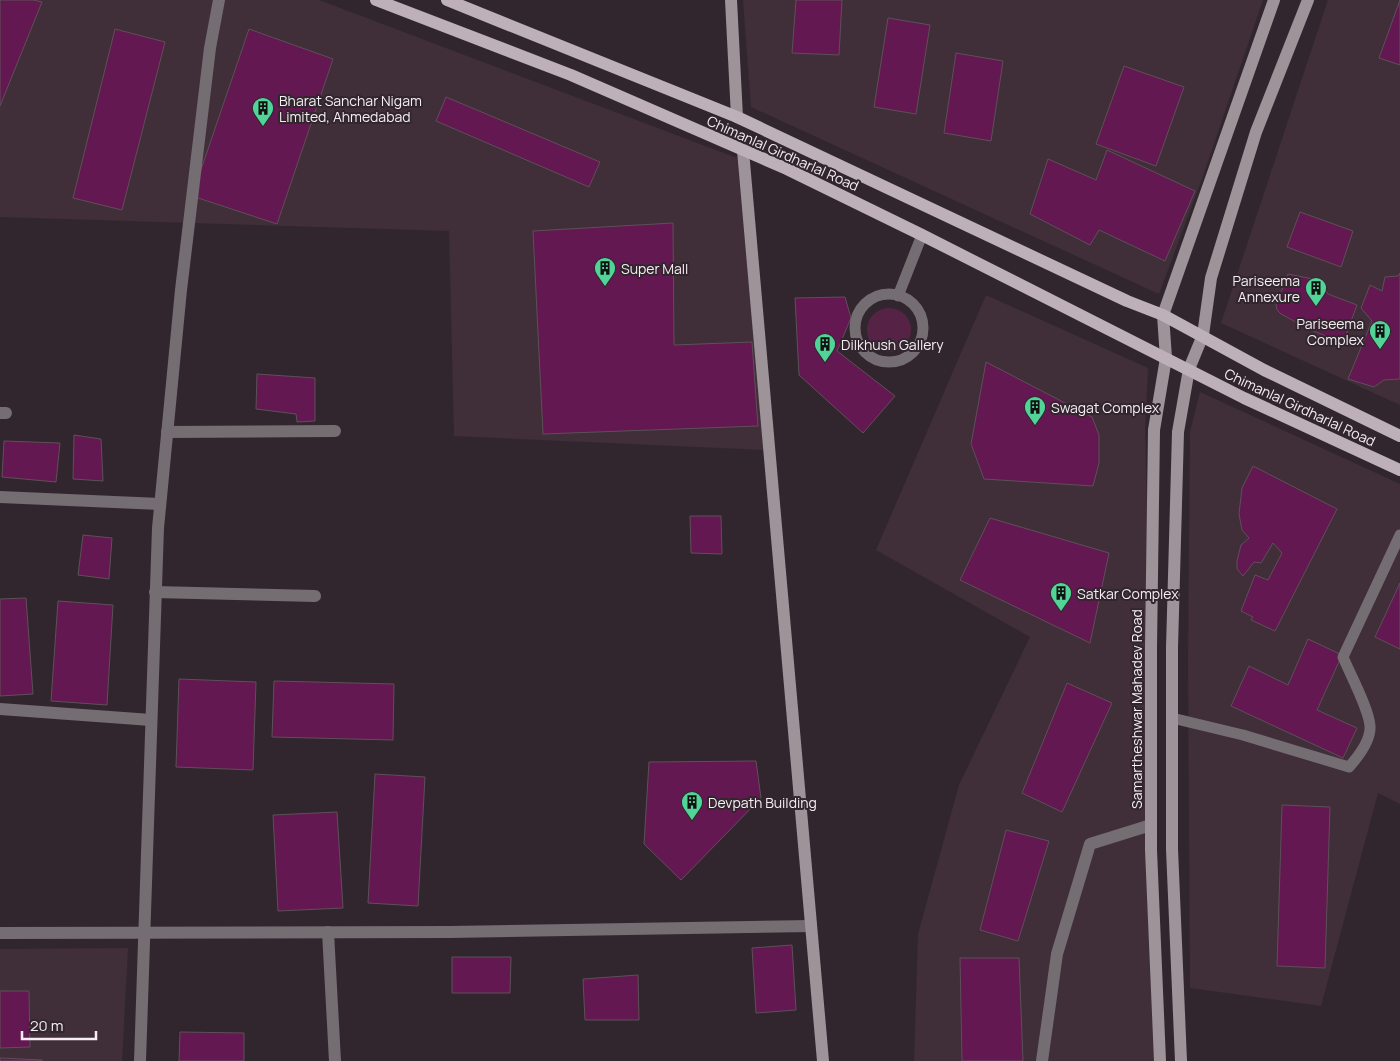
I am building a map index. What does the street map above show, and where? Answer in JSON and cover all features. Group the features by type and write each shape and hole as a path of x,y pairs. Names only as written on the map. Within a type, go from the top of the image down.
{"main road":[{"name":"Chimanlal Girdharlal Road","path":"376,0 571,75 787,170 922,235 1244,398 1400,470"},
{"name":"Chimanlal Girdharlal Road","path":"446,0 737,117 1127,301 1163,315 1264,370 1400,436"},
{"path":"730,0 737,117"},
{"path":"1163,315 1274,0"},
{"path":"1181,1061 1172,849 1172,718 1178,432 1189,369 1202,335 1211,278 1256,132 1308,0"},
{"path":"743,151 823,1061"},
{"name":"Samartheshwar Mahadev Road","path":"1160,1061 1151,825 1154,430 1166,358 1163,315"}],"street":[{"path":"140,1061 155,592 160,504 181,290 206,78 219,0"},
{"path":"167,432 335,431"},
{"path":"0,497 160,504"},
{"path":"155,592 315,596"},
{"path":"0,709 151,720"},
{"path":"1042,1061 1056,954 1090,844 1151,825"},
{"path":"0,933 328,932 811,926"},
{"path":"328,932 335,1061"}],"lane":[{"path":"898,296 922,235"},
{"path":"879,296 898,296 917,308 923,327 922,335 918,346 908,357 896,362 884,362 868,355 860,346 855,329 857,318 868,301 879,296"},
{"path":"1172,718 1243,735 1349,767 1361,755 1370,727 1359,693 1343,657 1400,535"}],"shaded area":[{"path":"0,0 319,0 737,158 765,450 454,436 449,231 0,217"},
{"path":"743,0 1263,0 1203,176 1159,294 751,107"},
{"path":"1328,0 1400,0 1400,405 1221,323"},
{"path":"986,295 1148,368 1145,430 1162,1061 914,1061 918,934 959,785 1030,637 876,550"},
{"path":"889,308 901,312 907,318 911,330 907,342 901,348 889,352 877,348 871,342 867,330 871,318 877,312"},
{"path":"1200,392 1400,484 1400,804 1378,793 1321,1006 1190,988 1188,659 1190,432"},
{"path":"128,948 122,1061 0,1061 0,949"}],"building":[{"path":"0,0 33,0 42,2 0,106"},
{"path":"796,0 842,0 839,55 792,53"},
{"path":"1400,0 1400,65 1379,58"},
{"path":"888,18 930,25 916,114 874,107"},
{"path":"115,29 165,42 122,210 73,198"},
{"name":"Bharat Sanchar Nigam Limited, Ahmedabad","path":"249,29 333,59 277,224 192,196"},
{"path":"956,53 1003,61 991,141 944,133"},
{"path":"1124,66 1184,87 1156,166 1096,144"},
{"path":"446,97 600,162 589,187 436,121"},
{"path":"1107,150 1195,191 1165,261 1099,230 1090,245 1030,214 1048,159 1096,180"},
{"path":"1300,212 1353,231 1341,267 1287,247"},
{"name":"Super Mall","path":"673,223 674,345 752,342 758,426 543,434 533,231"},
{"name":"Pariseema Complex","path":"1400,273 1400,379 1384,380 1374,387 1348,379 1372,321 1361,308 1370,285 1382,291 1385,277 1398,276"},
{"name":"Pariseema Annexure","path":"1288,274 1313,279 1321,283 1328,294 1357,305 1343,343 1311,330 1277,310 1276,305"},
{"name":"Dilkhush Gallery","path":"845,297 851,318 837,351 895,396 863,433 799,375 795,298"},
{"name":"Swagat Complex","path":"986,362 1092,417 1099,435 1099,463 1093,486 984,479 971,444"},
{"path":"257,374 315,378 315,421 297,422 296,414 256,409"},
{"path":"74,435 101,439 103,481 73,479"},
{"path":"4,441 60,443 56,482 2,477"},
{"path":"1253,466 1337,509 1275,631 1251,620 1253,617 1241,611 1255,575 1268,580 1282,553 1273,543 1261,563 1254,562 1243,576 1237,569 1241,545 1249,538 1242,530 1239,514 1242,488"},
{"path":"690,516 721,516 722,554 691,553"},
{"name":"Satkar Complex","path":"990,518 1109,553 1090,643 960,580"},
{"path":"83,535 112,538 109,579 78,575"},
{"path":"1400,583 1400,649 1375,637"},
{"path":"26,598 33,694 0,696 0,599"},
{"path":"58,601 113,605 107,705 51,701"},
{"path":"1308,639 1342,655 1317,710 1357,728 1343,758 1231,706 1249,666 1288,685"},
{"path":"179,679 256,682 253,770 176,767"},
{"path":"274,681 394,684 393,740 272,737"},
{"path":"1067,683 1112,703 1062,812 1022,793"},
{"name":"Devpath Building","path":"756,761 761,798 681,880 644,844 649,762"},
{"path":"375,774 425,777 418,906 368,903"},
{"path":"1282,805 1330,807 1325,968 1277,966"},
{"path":"337,812 343,908 278,911 273,815"},
{"path":"1006,830 1049,841 1018,941 980,930"},
{"path":"792,945 796,1010 756,1013 752,948"},
{"path":"452,957 511,957 510,993 452,993"},
{"path":"960,958 1019,958 1023,1061 962,1061"},
{"path":"638,975 639,1020 585,1020 583,979"},
{"path":"0,991 29,991 30,1047 0,1048"},
{"path":"180,1032 244,1033 244,1061 179,1061"},
{"path":"0,1058 42,1060 42,1061 0,1061"}],"place":[{"name":"Bharat Sanchar Nigam Limited, Ahmedabad","path":"263,127"},
{"name":"Super Mall","path":"605,287"},
{"name":"Pariseema Annexure","path":"1316,307"},
{"name":"Pariseema Complex","path":"1380,350"},
{"name":"Dilkhush Gallery","path":"825,363"},
{"name":"Swagat Complex","path":"1035,426"},
{"name":"Satkar Complex","path":"1061,612"},
{"name":"Devpath Building","path":"692,821"}]}
